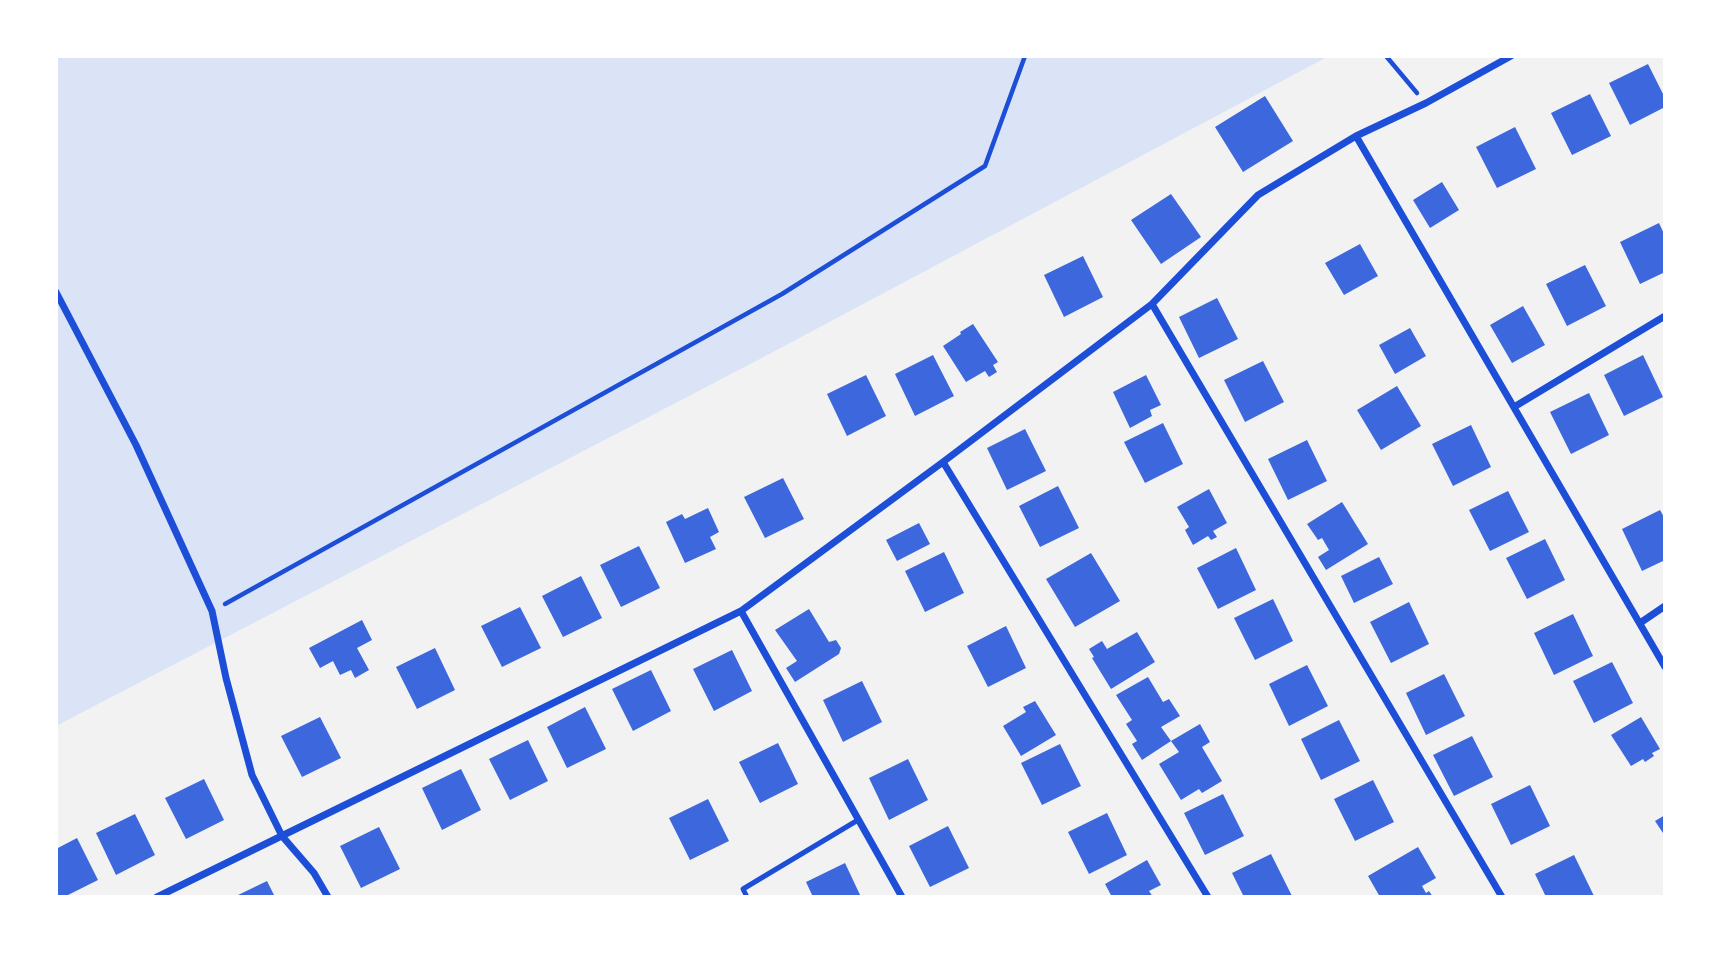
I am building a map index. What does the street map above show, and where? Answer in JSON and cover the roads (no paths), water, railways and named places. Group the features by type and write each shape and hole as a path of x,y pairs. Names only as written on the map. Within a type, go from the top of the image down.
{"street":[{"path":"157,897 741,611 1152,304 1258,195 1356,136 1426,103 1511,56"},
{"path":"1356,136 1665,667"},
{"path":"56,292 136,445 212,611 226,678 252,775 282,836 314,873 328,897"},
{"path":"1152,304 1502,897"},
{"path":"1514,407 1665,316"},
{"path":"943,462 1208,897"},
{"path":"1640,623 1665,606"},
{"path":"741,611 902,897"}],"lane":[{"path":"747,897 744,889 858,820"}]}
